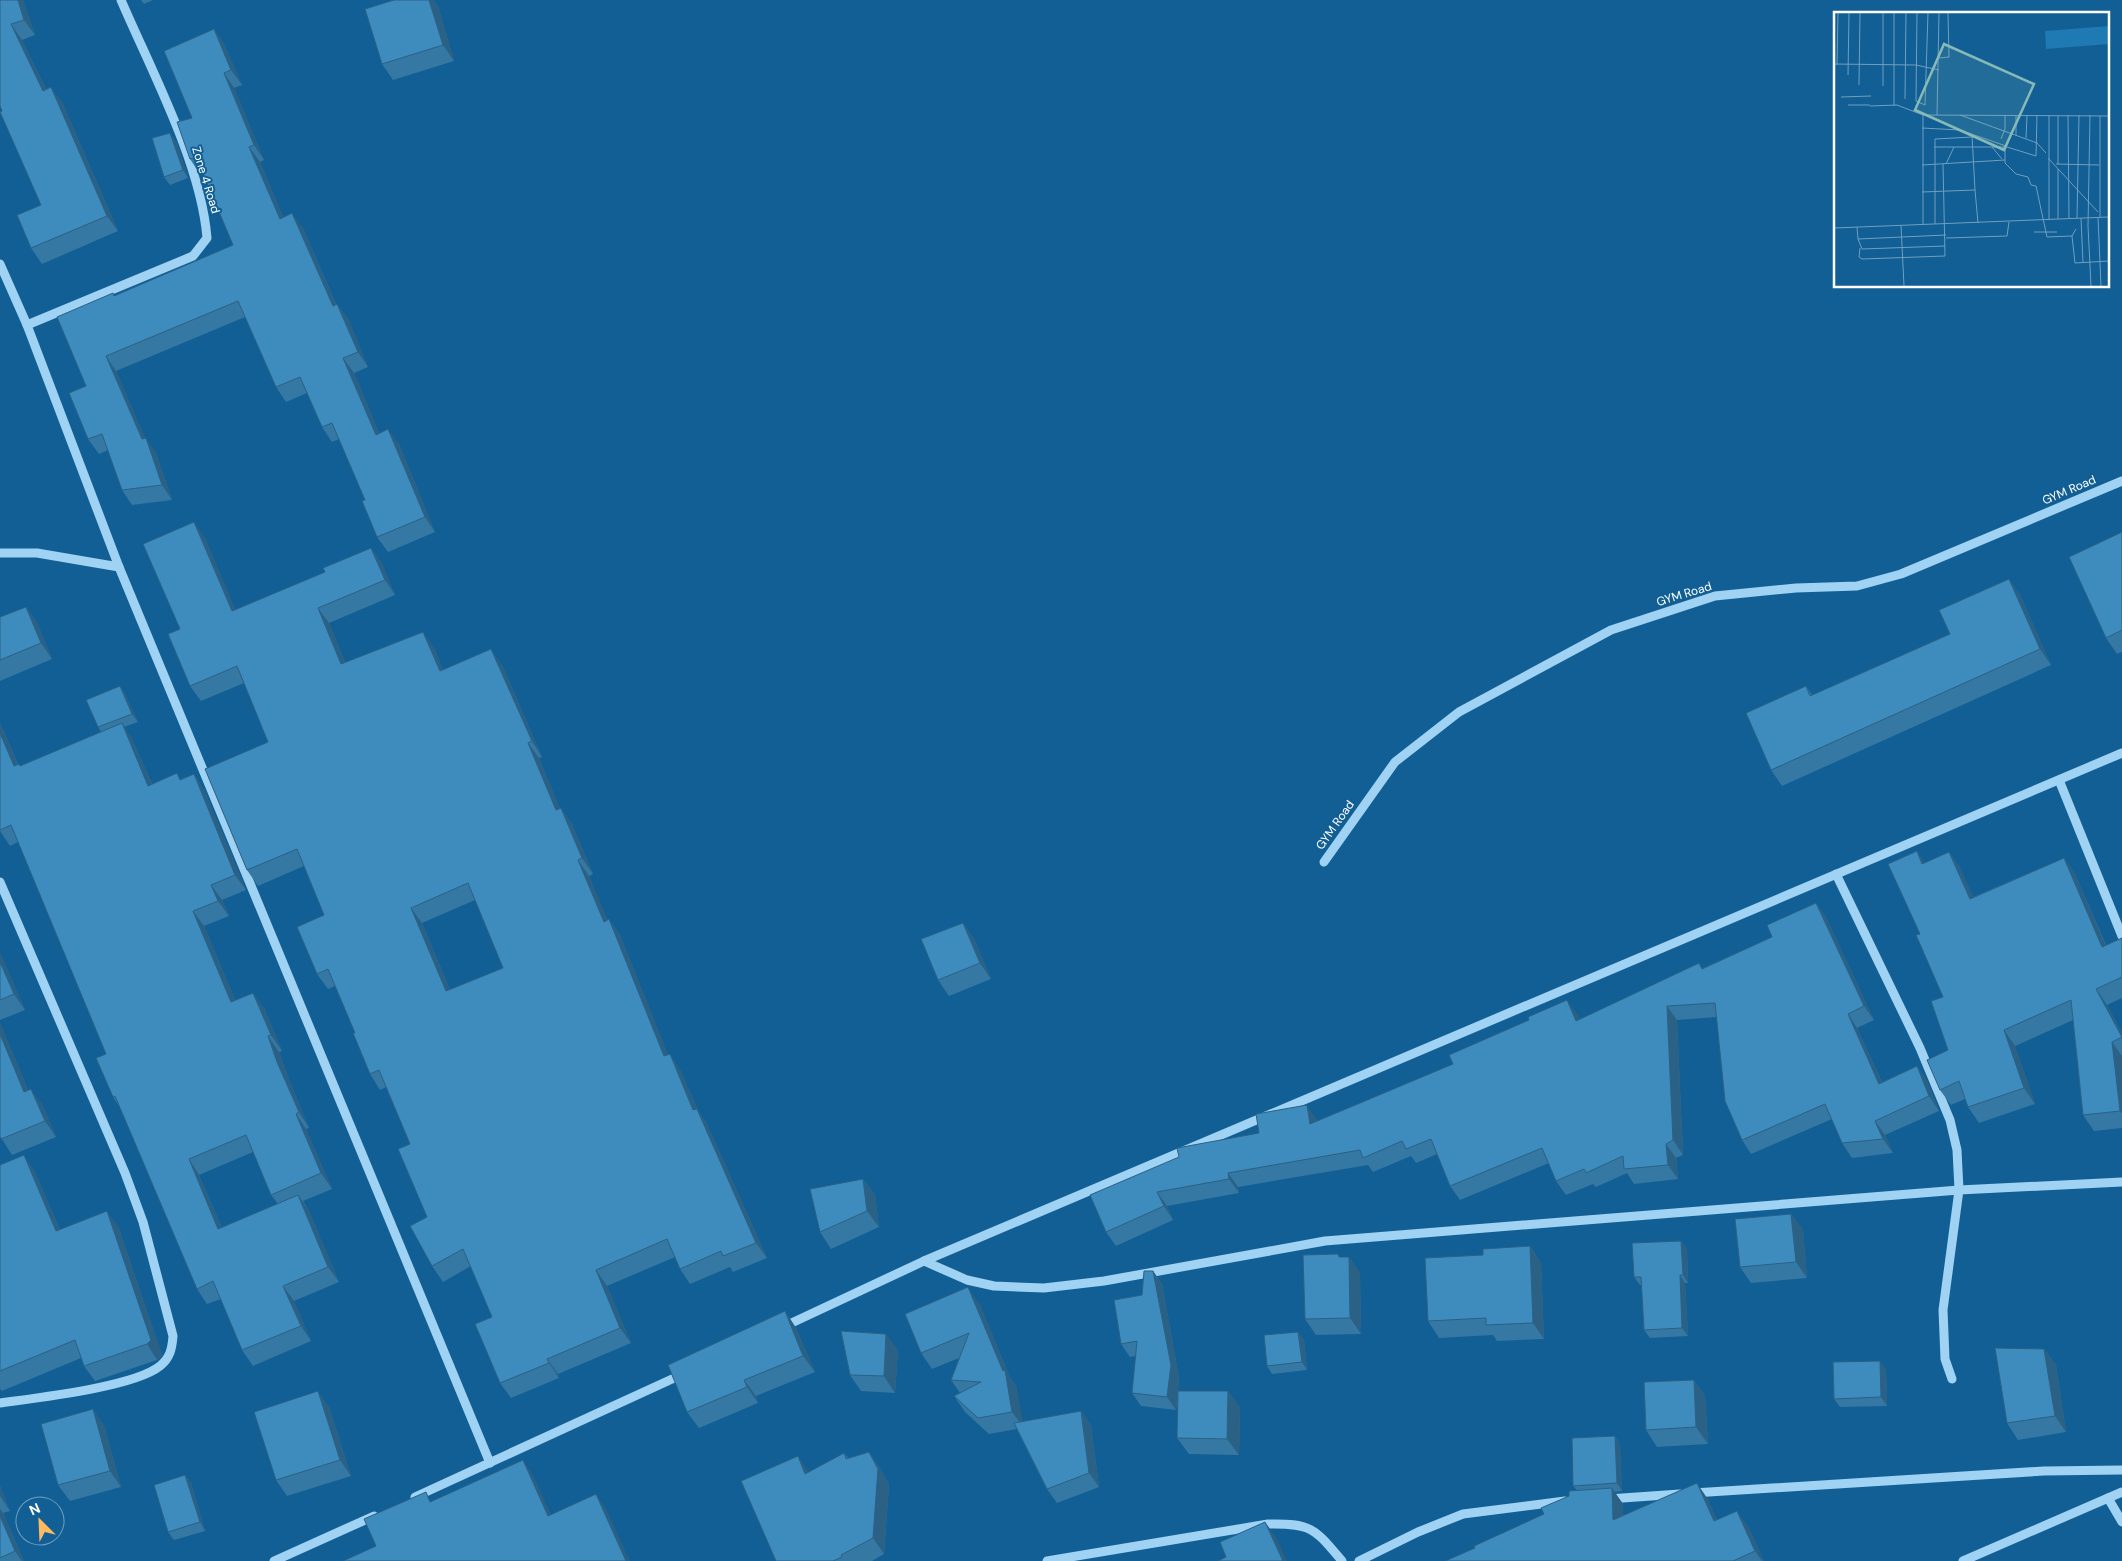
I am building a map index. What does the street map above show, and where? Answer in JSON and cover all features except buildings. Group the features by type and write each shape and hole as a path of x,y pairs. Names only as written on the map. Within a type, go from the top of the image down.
{"street":[{"name":"Zone 4 Road","path":"27,325 193,256 207,238 205,212 180,135 121,0"},
{"path":"0,264 27,325 120,567 490,1463"},
{"name":"GYM Road","path":"1324,862 1395,762 1458,712 1611,630 1715,596 1796,588 1857,586 1901,574 2122,481"},
{"path":"0,553 37,553 120,567"},
{"path":"770,1333 924,1261 2122,753"},
{"path":"2059,780 2122,936"},
{"path":"1836,874 1920,1048 1950,1120 1957,1150 1959,1190 1943,1310 1945,1360 1952,1379"},
{"path":"0,882 125,1172 142,1222 173,1336 171,1353 162,1365 153,1371 128,1380 0,1403"},
{"path":"924,1261 967,1280 994,1286 1044,1288 1104,1281 1325,1242 1959,1190 2122,1182"},
{"path":"409,1500 689,1370"},
{"path":"1599,1499 2044,1471 2122,1470"},
{"path":"1963,1561 2122,1492"},
{"path":"2108,1498 2122,1522"},
{"path":"1359,1561 1418,1532 1463,1514 1579,1500"},
{"path":"274,1561 382,1512"},
{"path":"1047,1561 1259,1526 1293,1523 1309,1527 1319,1533 1342,1561"}]}
